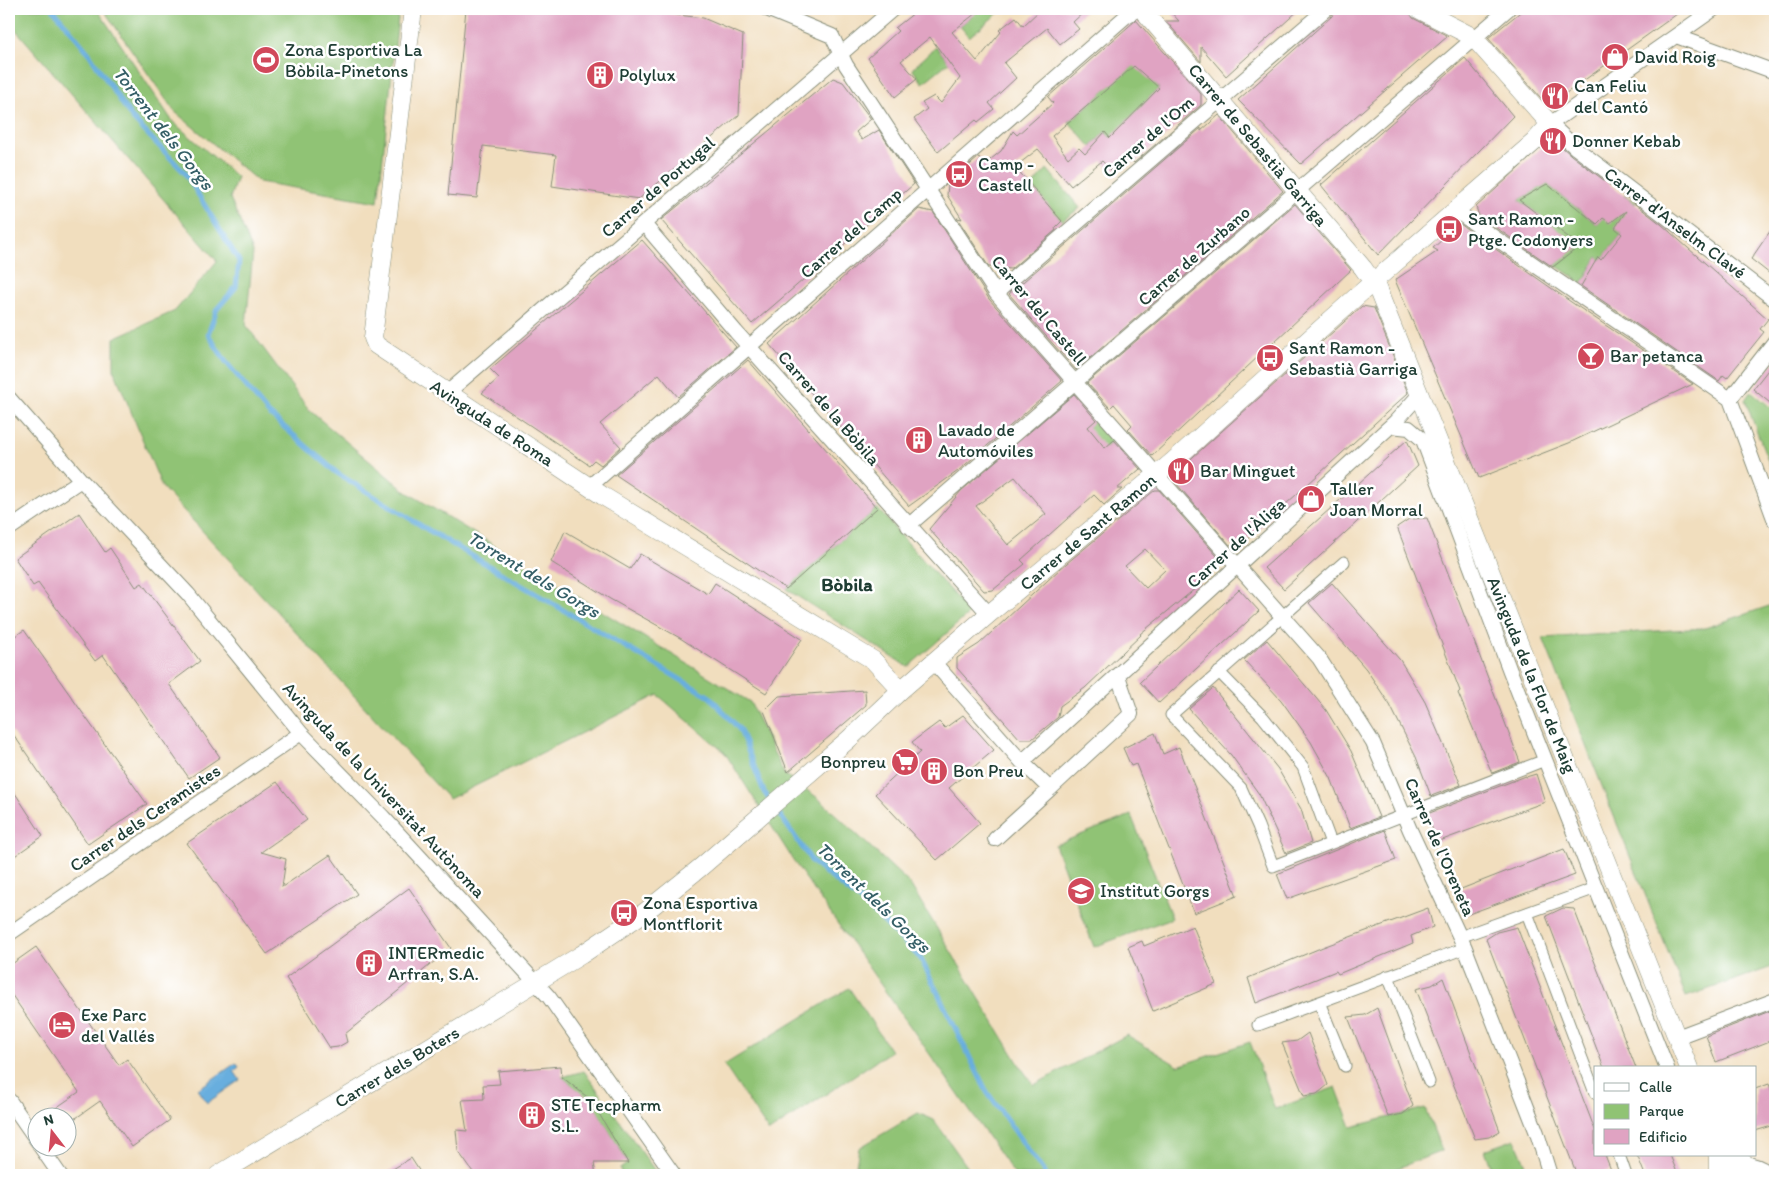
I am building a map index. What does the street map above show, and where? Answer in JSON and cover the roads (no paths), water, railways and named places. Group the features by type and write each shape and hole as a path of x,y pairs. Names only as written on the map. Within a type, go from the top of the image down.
{"main road":[{"path":"1725,1175 1734,1169 1764,1172"}],"street":[{"name":"Avinguda de Roma","path":"413,9 373,338 382,350 589,487 873,660 897,686"},
{"name":"Carrer del Castell","path":"767,9 832,36 846,64 996,293 1238,567"},
{"name":"Carrer de Portugal","path":"448,393 893,9"},
{"name":"Carrer del Camp","path":"589,487 1125,17 1138,9"},
{"name":"Carrer de Sebastià Garriga","path":"1142,9 1221,99 1297,192 1364,268 1373,282"},
{"name":"Carrer de l'Om","path":"996,293 1326,9"},
{"path":"1418,9 1473,38"},
{"name":"Carrer de Sant Ramon","path":"576,958 645,912 701,867 849,739 897,686 930,665 1156,476 1373,282 1534,142 1550,124 1714,9"},
{"name":"Carrer de Zurbano","path":"908,526 1297,192 1504,10"},
{"path":"1676,36 1775,72"},
{"name":"Carrer d'Anselm Clavé","path":"1473,38 1550,124 1572,144 1775,300"},
{"path":"1456,211 1730,399 1775,520"},
{"name":"Carrer de la Bòbila","path":"644,224 908,526 989,614"},
{"name":"Avinguda de la Flor de Maig","path":"1373,282 1420,394 1688,1066"},
{"path":"1730,399 1775,341"},
{"name":"Carrer de l'Àliga","path":"1022,762 1391,426 1420,394"},
{"name":"Avinguda de la Universitat Autònoma","path":"9,398 81,480 188,594 301,734 389,824 554,1003 674,1175"},
{"name":"Avinguda de la Flor de Maig","path":"1391,426 1409,428 1423,440 1545,760 1666,1066"},
{"path":"9,529 81,480"},
{"path":"1344,562 1171,715 1241,788 1273,866 1545,760"},
{"name":"Carrer de l'Oreneta","path":"1238,567 1319,658 1373,743 1403,815 1462,943 1536,1133 1550,1175"},
{"path":"930,665 937,666 1022,762 1050,788"},
{"path":"1219,672 1263,717 1303,767 1331,843"},
{"path":"995,839 1131,714 1118,676"},
{"name":"Carrer dels Ceramistes","path":"9,934 301,734"},
{"path":"1258,1025 1388,976 1527,912 1596,888"},
{"path":"1527,912 1594,1090"},
{"name":"Carrer dels Boters","path":"218,1175 576,958"},
{"path":"1388,976 1429,1082"},
{"path":"1677,1037 1775,1000"},
{"path":"1320,1002 1345,1066"},
{"path":"9,1100 28,1128"},
{"path":"47,1156 60,1175"},
{"path":"1619,1156 1626,1175"},
{"path":"1718,1156 1718,1175"},
{"path":"1734,1156 1764,1172"}],"water":[{"path":"236,1063 239,1067 234,1071 240,1080 207,1103 198,1089"}],"waterway":[{"name":"Torrent dels Gorgs","path":"53,9 88,52 132,118 185,173 239,261 236,287 217,309 208,334 226,362 268,413 337,473 425,528 710,697 740,730 764,792 813,863 872,910 921,959 987,1092 1046,1175"}],"place":[{"name":"David Roig","path":"1615,57"},
{"name":"Zona Esportiva La Bòbila-Pinetons","path":"266,60"},
{"name":"Polylux","path":"600,75"},
{"name":"Can Feliu del Cantó","path":"1555,96"},
{"name":"Donner Kebab","path":"1553,141"},
{"name":"Camp - Castell","path":"959,174"},
{"name":"Sant Ramon - Ptge. Codonyers","path":"1449,229"},
{"name":"Bar petanca","path":"1591,356"},
{"name":"Sant Ramon - Sebastià Garriga","path":"1270,358"},
{"name":"Lavado de Automóviles","path":"919,440"},
{"name":"Bar Minguet","path":"1181,471"},
{"name":"Taller Joan Morral","path":"1311,499"},
{"name":"Bonpreu","path":"905,762"},
{"name":"Bon Preu","path":"934,771"},
{"name":"Institut Gorgs","path":"1081,891"},
{"name":"Zona Esportiva Montflorit","path":"624,913"},
{"name":"INTERmedic Arfran, S.A.","path":"369,963"},
{"name":"Exe Parc del Vallés","path":"62,1025"},
{"name":"STE Tecpharm S.L.","path":"532,1115"}],"district":[{"name":"Bòbila","path":"847,584"}]}
